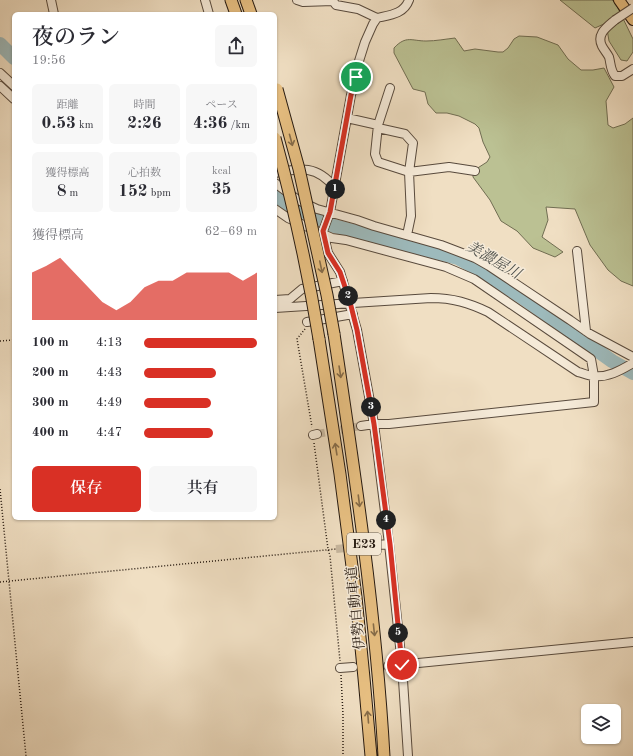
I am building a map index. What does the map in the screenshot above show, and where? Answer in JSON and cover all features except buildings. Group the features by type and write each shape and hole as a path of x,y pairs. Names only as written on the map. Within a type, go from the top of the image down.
{"highway":[{"path":"231,0 235,12"},
{"path":"246,0 251,12"},
{"name":"伊勢自動車道","path":"277,90 299,169 327,295 334,334 356,479 370,595 384,756"},
{"name":"伊勢自動車道","path":"277,146 299,232 312,298 340,474 355,589 371,755"}],"main road":[{"path":"619,0 633,20"}],"street":[{"path":"51,0 54,12"},
{"path":"205,0 204,1 208,12"},
{"path":"296,0 303,2 333,2 336,5 358,10 377,18 400,12 406,7 409,0"},
{"path":"633,8 604,28 601,37 602,46 608,55 611,70 614,76 622,76 633,69"},
{"path":"377,18 365,42 358,61 335,188 324,232 328,253 338,268 350,302 357,330 374,424 390,544 402,665 408,756"},
{"path":"0,73 9,82"},
{"path":"0,86 12,97"},
{"path":"390,88 378,126 375,154 378,162 409,172 449,167 475,171"},
{"path":"347,118 405,134 412,143 409,172 412,216 407,236"},
{"path":"277,174 296,170 312,171 322,175 335,188"},
{"path":"277,184 298,200 329,214 441,245 475,258 586,331 633,357"},
{"path":"277,210 288,218 324,232 332,238 346,240 446,268 474,279 591,360 594,376 594,402 361,426"},
{"path":"577,251 586,331"},
{"path":"277,300 290,299 302,289 343,281"},
{"path":"277,308 350,302 446,298 475,305 494,315 578,372 594,376 609,375 622,370 633,363"},
{"path":"307,322 353,314"},
{"path":"375,545 390,544"},
{"path":"388,666 633,642"},
{"path":"340,668 353,668"}],"path":[{"path":"307,322 306,328 297,339 315,434 330,556 340,668 343,716 343,756"},
{"path":"0,341 12,340"},
{"path":"0,489 26,756"},
{"path":"0,582 336,549"}],"green space":[{"path":"560,0 612,0 616,4 633,39 633,52 627,61 621,60 609,41 606,23 595,28"},
{"path":"519,36 537,37 558,45 568,59 581,70 604,68 614,87 606,101 608,125 613,128 625,124 633,118 633,286 621,281 608,270 590,245 575,209 546,207 548,220 542,237 563,252 555,257 533,248 517,231 501,221 490,200 473,177 473,171 487,162 490,157 483,142 479,128 475,124 459,116 447,113 436,113 428,104 425,92 413,89 394,53 394,48 402,41 406,40 430,41 455,38 464,51 475,49 503,52 508,48 514,39"}],"waterway":[{"name":"美濃屋川","path":"0,44 12,56"},
{"name":"美濃屋川","path":"277,198 334,226 458,258 482,271 529,302 612,361 633,373"}],"tunnel":[{"path":"317,434 361,426"},
{"path":"336,549 375,545"}],"route":[{"path":"356,77 351,95 330,212 323,231 328,253 340,272 357,330 374,424 390,544 402,665"}]}
